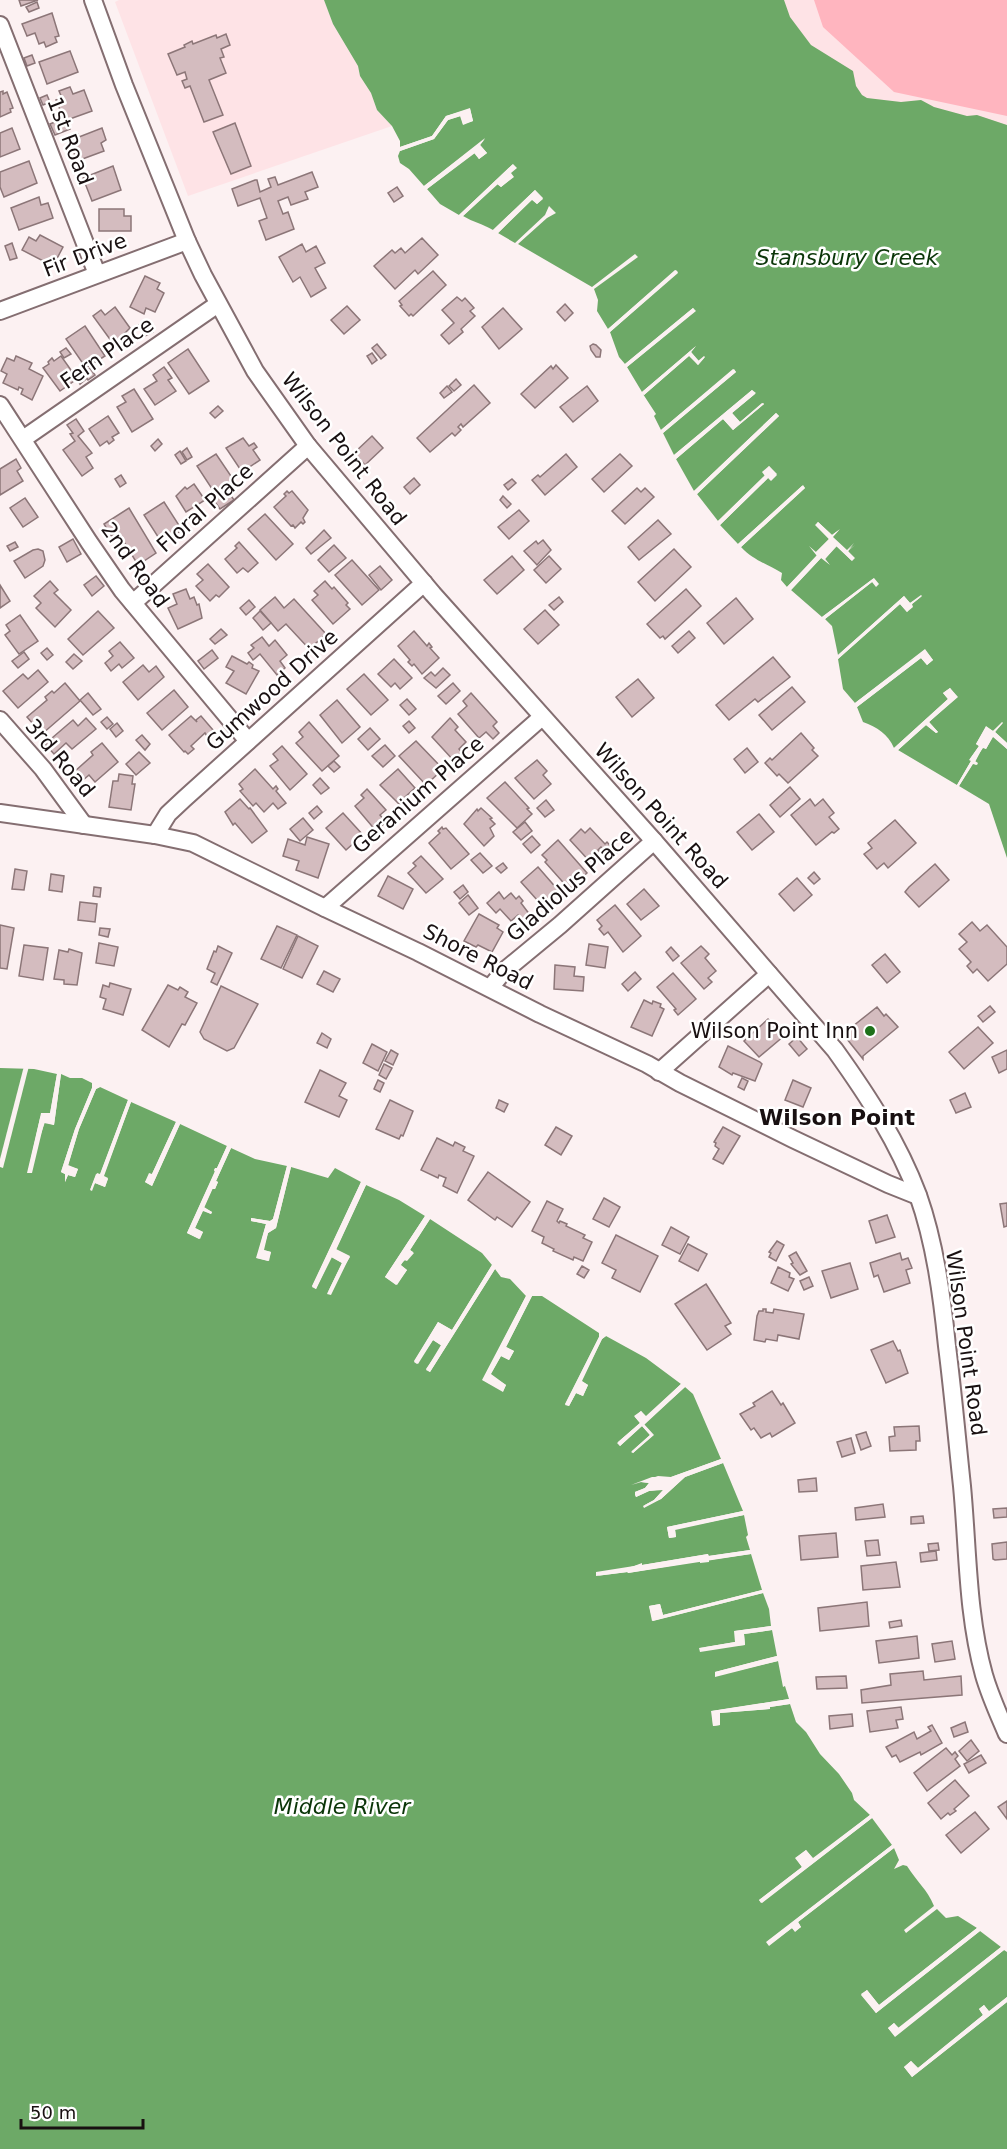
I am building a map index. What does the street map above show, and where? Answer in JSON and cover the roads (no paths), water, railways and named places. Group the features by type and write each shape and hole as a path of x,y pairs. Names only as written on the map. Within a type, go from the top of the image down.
{"street":[{"name":"Wilson Point Road","path":"93,0 124,85 187,241 218,304 255,370 308,446 424,583 654,841 835,1050 896,1144 918,1196 942,1299 956,1424 967,1568 978,1644 991,1696 1007,1734"},
{"name":"1st Road","path":"0,25 98,274"},
{"name":"Fir Drive","path":"0,311 187,241"},
{"name":"Fern Place","path":"23,439 218,304"},
{"name":"2nd Road","path":"0,405 89,542 132,603 248,741"},
{"name":"Floral Place","path":"132,603 308,446"},
{"name":"Gumwood Drive","path":"156,835 168,814 424,583"},
{"name":"Geranium Place","path":"325,908 542,717"},
{"name":"3rd Road","path":"0,720 43,769 84,825"},
{"name":"Shore Road","path":"0,813 156,835 193,843 418,951 793,1139 918,1196"},
{"name":"Gladiolus Place","path":"490,988 503,972 560,925 654,841"},
{"path":"659,1072 769,974"}],"water":[{"name":"Stansbury Creek","path":"324,0 784,0 790,17 811,45 853,71 856,86 867,98 901,102 921,100 934,107 967,116 977,115 1007,125 1007,743 995,732 1003,722 993,731 986,727 976,744 979,746 957,785 898,750 926,725 936,733 938,732 929,722 957,697 950,688 943,693 948,699 894,748 882,732 863,722 857,707 921,658 927,665 933,660 925,650 855,703 843,689 838,659 900,604 907,612 912,604 922,596 910,603 904,596 838,655 832,626 825,619 874,578 822,617 791,590 822,557 830,565 825,559 837,546 852,561 848,551 855,545 847,551 832,537 839,530 832,535 818,522 816,525 829,539 787,587 781,580 782,573 755,559 741,547 805,488 802,486 738,544 720,525 768,478 777,474 769,466 765,475 718,521 697,494 779,416 776,413 694,491 676,459 723,419 733,430 764,404 762,403 740,422 732,413 755,394 752,390 674,455 663,433 736,372 733,369 661,430 654,416 656,414 643,394 690,355 698,365 705,357 699,361 691,352 696,346 642,392 627,367 695,311 693,308 625,364 619,357 610,332 678,272 675,270 608,329 597,311 598,300 594,289 638,257 635,254 592,287 518,244 547,218 556,213 549,206 545,215 515,243 498,233 532,199 537,204 543,199 535,190 493,230 463,216 498,184 501,187 513,177 510,173 513,164 459,215 440,204 427,189 475,153 479,159 487,153 480,145 485,139 424,186 409,169 400,163 398,156 400,151 434,139 448,120 461,116 463,124 473,121 470,109 446,116 432,136 400,147 400,141 392,126 377,110 371,93 360,76 358,66 333,24"},
{"path":"993,736 1007,749 1007,858 989,804 959,786 973,763 976,765 975,762 983,747 986,749"},
{"name":"Middle River","path":"0,1068 34,1069 57,1074 50,1114 42,1113 40,1118 28,1172 45,1122 54,1125 61,1074 70,1078 82,1078 92,1083 61,1172 65,1174 65,1182 68,1175 75,1177 78,1169 68,1166 79,1129 96,1089 100,1087 128,1100 100,1175 96,1174 90,1190 95,1183 105,1187 108,1179 103,1177 131,1102 176,1122 152,1174 145,1182 152,1186 180,1124 227,1146 187,1233 199,1239 203,1232 195,1228 203,1210 211,1214 212,1212 204,1208 213,1188 215,1189 218,1182 216,1181 231,1148 255,1159 287,1166 273,1219 270,1221 251,1218 251,1221 266,1224 257,1258 269,1261 271,1252 263,1250 268,1233 276,1228 291,1167 328,1178 335,1168 361,1182 312,1286 316,1289 331,1257 342,1263 327,1294 350,1257 336,1250 366,1185 399,1200 425,1216 385,1277 396,1285 407,1270 400,1265 413,1252 410,1250 430,1219 482,1253 492,1265 452,1330 438,1322 414,1361 418,1364 433,1340 442,1346 426,1369 430,1372 495,1269 501,1277 510,1279 526,1296 483,1380 503,1391 506,1385 490,1375 501,1356 509,1360 514,1351 506,1347 532,1296 542,1296 599,1333 565,1404 569,1406 576,1393 583,1396 588,1385 581,1381 602,1339 606,1336 646,1358 681,1384 646,1417 641,1411 635,1417 640,1423 618,1442 620,1446 642,1426 650,1435 632,1451 633,1453 653,1435 644,1425 685,1387 693,1394 721,1459 671,1477 658,1476 632,1485 641,1482 649,1483 645,1488 635,1492 636,1497 649,1491 664,1489 654,1500 643,1506 661,1499 685,1477 723,1463 743,1511 667,1527 669,1538 676,1537 675,1530 744,1515 750,1550 642,1564 596,1576 751,1554 762,1590 663,1615 660,1604 649,1606 653,1621 763,1593 769,1609 771,1626 735,1631 735,1642 700,1648 745,1645 744,1634 772,1630 777,1656 715,1672 715,1676 778,1661 783,1687 785,1686 789,1699 712,1711 713,1726 720,1725 719,1713 769,1709 790,1704 796,1722 806,1732 820,1754 839,1774 854,1800 870,1815 813,1859 806,1850 796,1858 802,1867 759,1900 762,1903 872,1818 892,1845 767,1942 769,1945 792,1928 795,1931 801,1927 798,1922 894,1848 899,1860 894,1869 903,1865 907,1866 934,1906 904,1930 906,1933 937,1909 946,1918 958,1916 977,1928 879,2005 867,1990 861,1995 876,2013 980,1931 1001,1947 898,2028 894,2023 888,2028 895,2036 1004,1950 1007,1952 1007,1997 989,2012 984,2005 979,2009 983,2015 918,2068 911,2061 904,2067 912,2077 1007,2002 1007,2149 0,2149"}],"place":[{"name":"Wilson Point Inn","path":"870,1031"}],"district":[{"name":"Wilson Point","path":"837,1117"}]}
